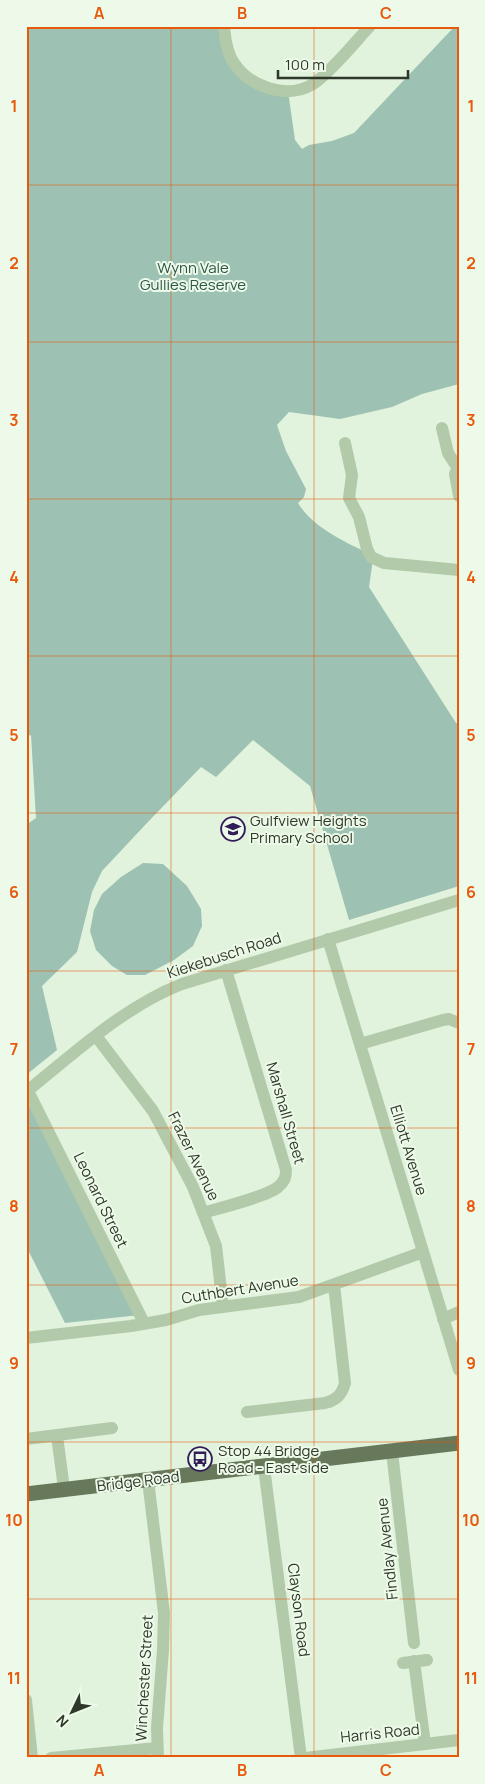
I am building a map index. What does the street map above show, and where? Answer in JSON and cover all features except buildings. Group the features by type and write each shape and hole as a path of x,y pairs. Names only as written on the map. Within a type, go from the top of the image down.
{"main road":[{"name":"Bridge Road","path":"392,1448 459,1435"},
{"name":"Bridge Road","path":"26,1494 148,1476 263,1462 459,1443"},
{"name":"Bridge Road","path":"26,1485 148,1476"}],"street":[{"path":"224,26 228,53 239,69 263,86 282,91 298,90 313,84 370,26"},
{"path":"442,428 448,453 458,466 455,477 459,496"},
{"path":"345,443 352,475 349,498 359,517 367,549 371,557 384,563 459,570"},
{"name":"Kiekebusch Road","path":"27,1092 124,1015 161,992 226,970 459,900"},
{"name":"Elliott Avenue","path":"328,939 459,1370"},
{"name":"Marshall Street","path":"204,1213 274,1190 286,1177 284,1161 226,970"},
{"path":"360,1044 443,1020 449,1019 459,1023"},
{"name":"Frazer Avenue","path":"96,1036 153,1111 189,1179 216,1246 223,1307"},
{"name":"Leonard Street","path":"27,1092 144,1323"},
{"name":"Cuthbert Avenue","path":"26,1338 166,1320 199,1310 288,1300 422,1252"},
{"path":"247,1412 325,1403 332,1401 340,1395 345,1383 334,1285"},
{"path":"443,1319 459,1312"},
{"path":"26,1439 112,1428"},
{"path":"57,1436 63,1481"},
{"name":"Findlay Avenue","path":"392,1448 414,1643"},
{"name":"Clayson Road","path":"263,1462 303,1758"},
{"name":"Winchester Street","path":"148,1476 164,1613 157,1753"},
{"path":"414,1662 426,1744"},
{"path":"26,1700 32,1758"},
{"name":"Harris Road","path":"303,1758 459,1740"},
{"path":"51,1758 157,1753"}],"green space":[{"name":"Wynn Vale Gullies Reserve","path":"26,26 224,26 239,69 288,91 295,140 302,149 309,145 332,141 354,133 455,26 459,26 459,384 422,394 392,407 340,419 289,412 277,425 286,451 306,489 304,497 298,503 304,512 320,526 339,539 368,553 373,559 369,587 456,723 459,724 459,886 349,920 310,786 253,740 216,777 201,767 102,871 92,892 77,952 42,986 57,1050 26,1075 26,825 36,818 31,735 26,737"},
{"path":"143,863 163,864 187,886 201,909 202,926 193,946 174,960 145,975 127,975 112,966 96,950 90,931 94,910 102,894 121,877"},
{"path":"26,1092 140,1315 65,1323 26,1246"}],"place":[{"name":"Gulfview Heights Primary School","path":"233,829"},
{"name":"Stop 44 Bridge Road - East side","path":"200,1459"}]}
